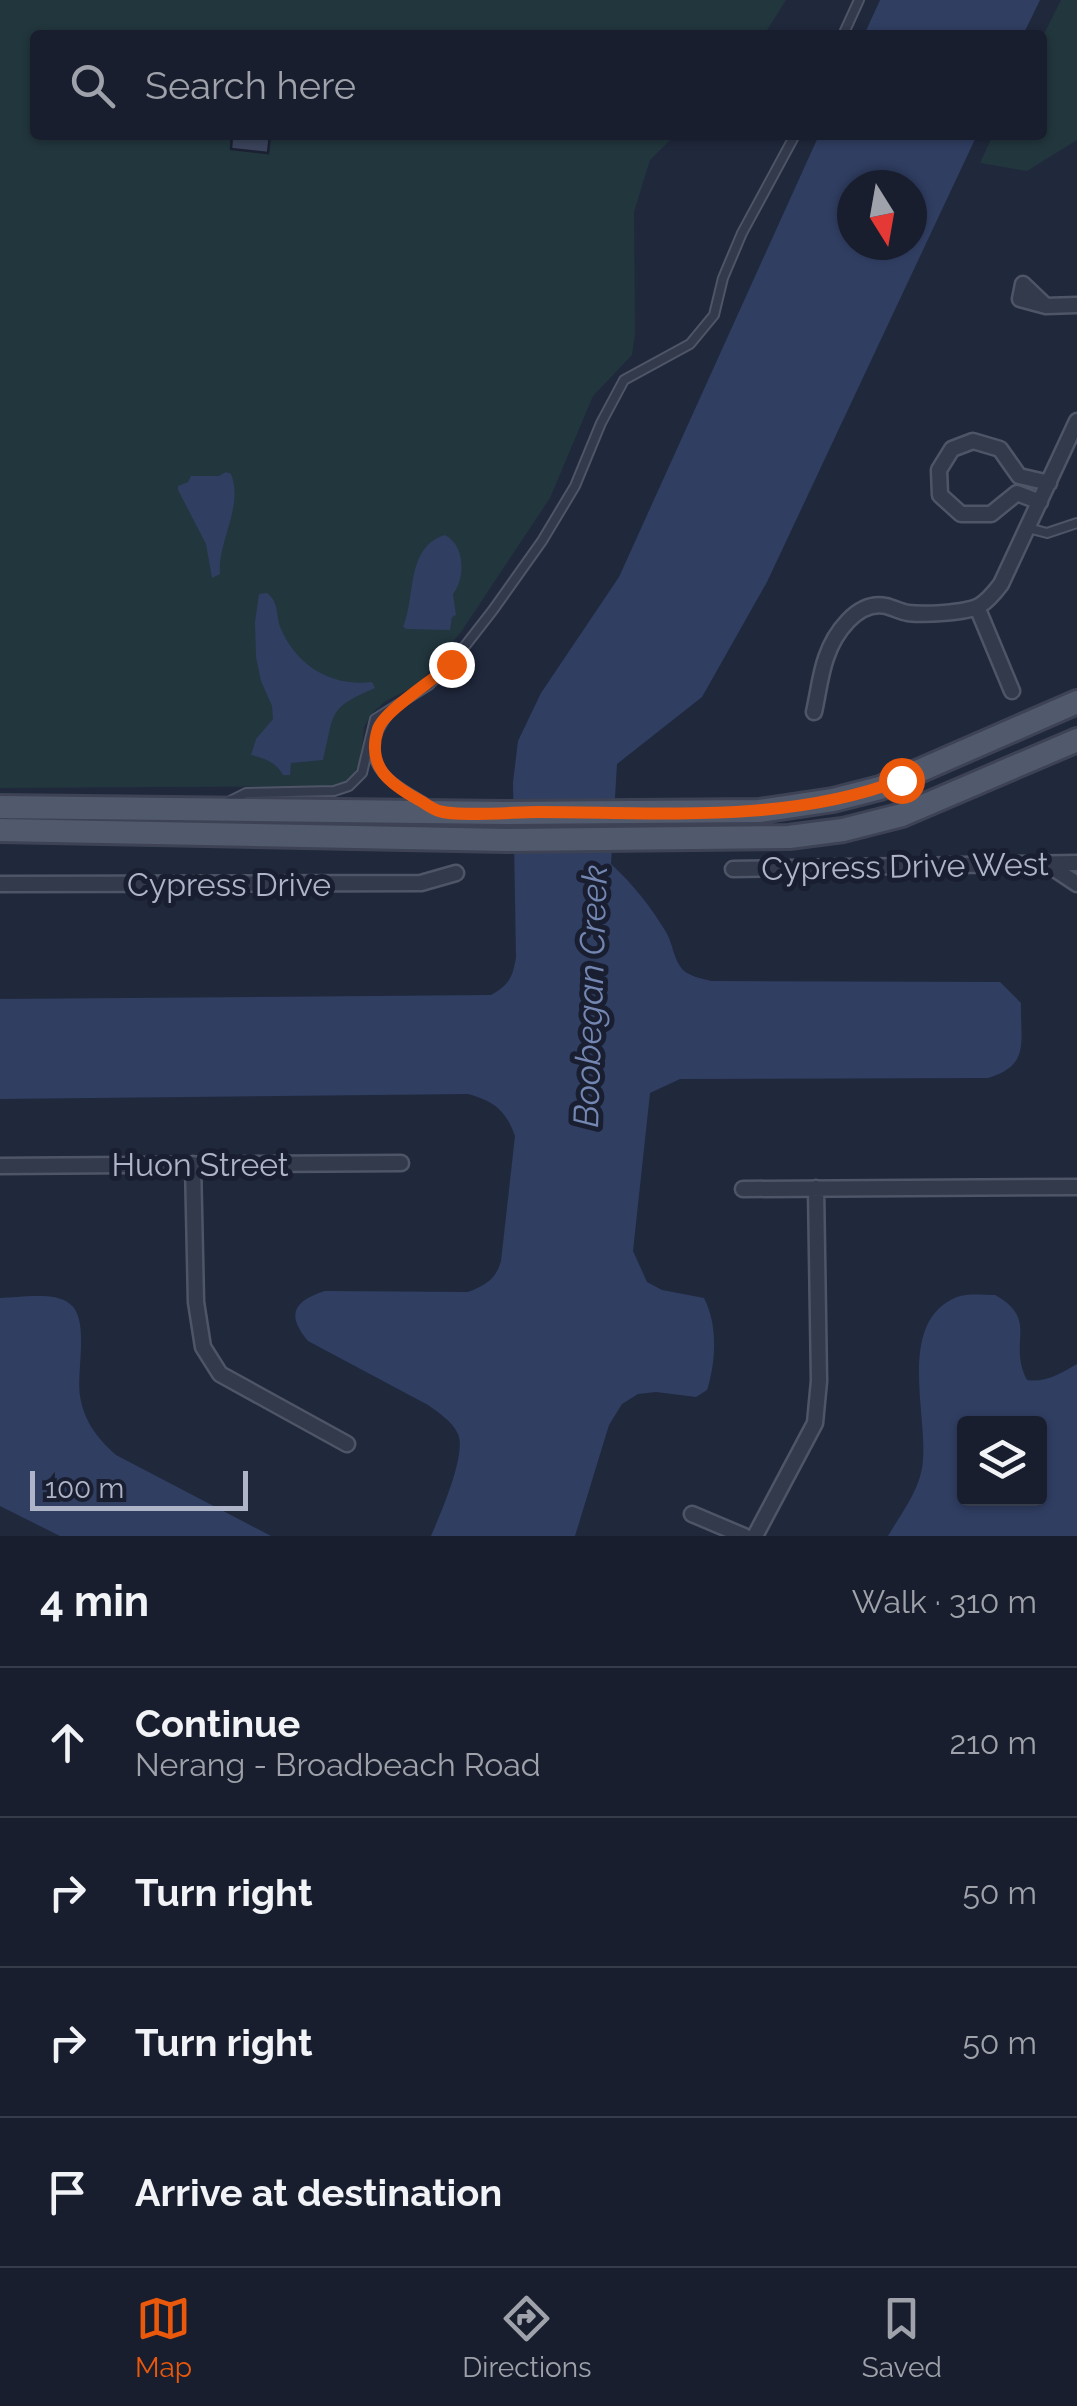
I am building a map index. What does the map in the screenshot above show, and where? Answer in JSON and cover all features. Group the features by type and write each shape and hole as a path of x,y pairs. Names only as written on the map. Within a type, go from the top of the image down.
{"main road":[{"path":"0,807 759,811 860,794 929,769 1077,702"},
{"path":"0,830 505,840 816,835 934,804 1077,740"}],"street":[{"path":"1046,306 1077,306"},
{"path":"814,712 826,657 847,621 868,606 906,613 977,607 1001,584 1077,421"},
{"path":"1040,502 1017,492 990,514 961,514 940,494 939,470 952,449 973,441 1000,449 1018,476 1048,483"},
{"path":"977,607 1012,691"},
{"path":"1043,862 1077,884"},
{"name":"Cypress Drive West","path":"733,869 1077,863"},
{"name":"Cypress Drive","path":"0,884 420,883 456,874"},
{"name":"Huon Street","path":"0,1166 400,1162"},
{"path":"194,1164 196,1302 204,1347 220,1374 347,1444"},
{"path":"755,1536 814,1423 819,1381 816,1188"},
{"path":"743,1189 1077,1188"},
{"path":"692,1514 744,1536"}],"lane":[{"path":"845,30 860,0"},
{"path":"210,810 246,793 334,791 349,786 362,773 375,719 428,686 451,664 542,541 575,486 624,380 690,344 714,314 723,278 742,232 793,140"},
{"path":"1028,528 1047,534 1077,523"},
{"path":"392,709 378,731 376,757 382,775 440,812"},
{"path":"362,773 382,775"}],"shaded area":[{"path":"0,0 786,0 767,30 30,30 30,140 670,140 650,160 634,212 632,355 593,396 550,498 461,632 419,684 372,713 364,727 361,760 350,781 329,786 0,788"},
{"path":"1061,0 1077,0 1077,140 1027,171 980,163 991,140 1047,140 1046,30"}],"water":[{"path":"880,0 1040,0 1025,30 866,30"},
{"name":"Boobegan Creek","path":"817,140 975,140 927,241 927,170 837,170 837,260 918,260 767,582 702,697 617,764 611,864 654,913 679,965 689,974 711,981 1000,982 1021,1003 1017,1059 1002,1073 988,1078 680,1079 650,1093 633,1251 647,1282 662,1290 704,1298 712,1320 714,1344 707,1390 696,1397 638,1394 622,1404 609,1425 575,1536 431,1536 456,1470 458,1434 428,1405 308,1341 297,1324 296,1310 306,1299 325,1291 468,1292 489,1281 501,1261 515,1136 503,1113 468,1094 0,1099 0,999 491,995 509,980 516,957 513,782 518,741 541,693 619,577"},
{"path":"231,474 234,499 220,574 212,578 206,544 178,486 191,476 219,476"},
{"path":"445,535 457,547 461,563 460,580 453,594 456,615 450,630 407,629 403,627 418,562 432,541"},
{"path":"267,593 274,601 288,642 306,663 330,677 372,682 375,688 335,714 323,760 291,763 290,775 283,775 269,761 251,755 256,739 273,719 256,657 259,594"},
{"path":"995,1295 1016,1313 1027,1380 1047,1379 1077,1364 1077,1536 888,1536 910,1500 921,1471 919,1369 927,1326 938,1309 957,1297"},
{"path":"46,1296 70,1304 76,1311 81,1333 82,1405 103,1442 116,1455 271,1536 60,1536 0,1506 0,1298"}],"building":[{"path":"232,140 269,140 268,153 231,149"}],"route":[{"path":"451,664 428,686 392,709 382,722 376,744 379,771 387,781 440,812 759,811 833,800 901,780"}]}
